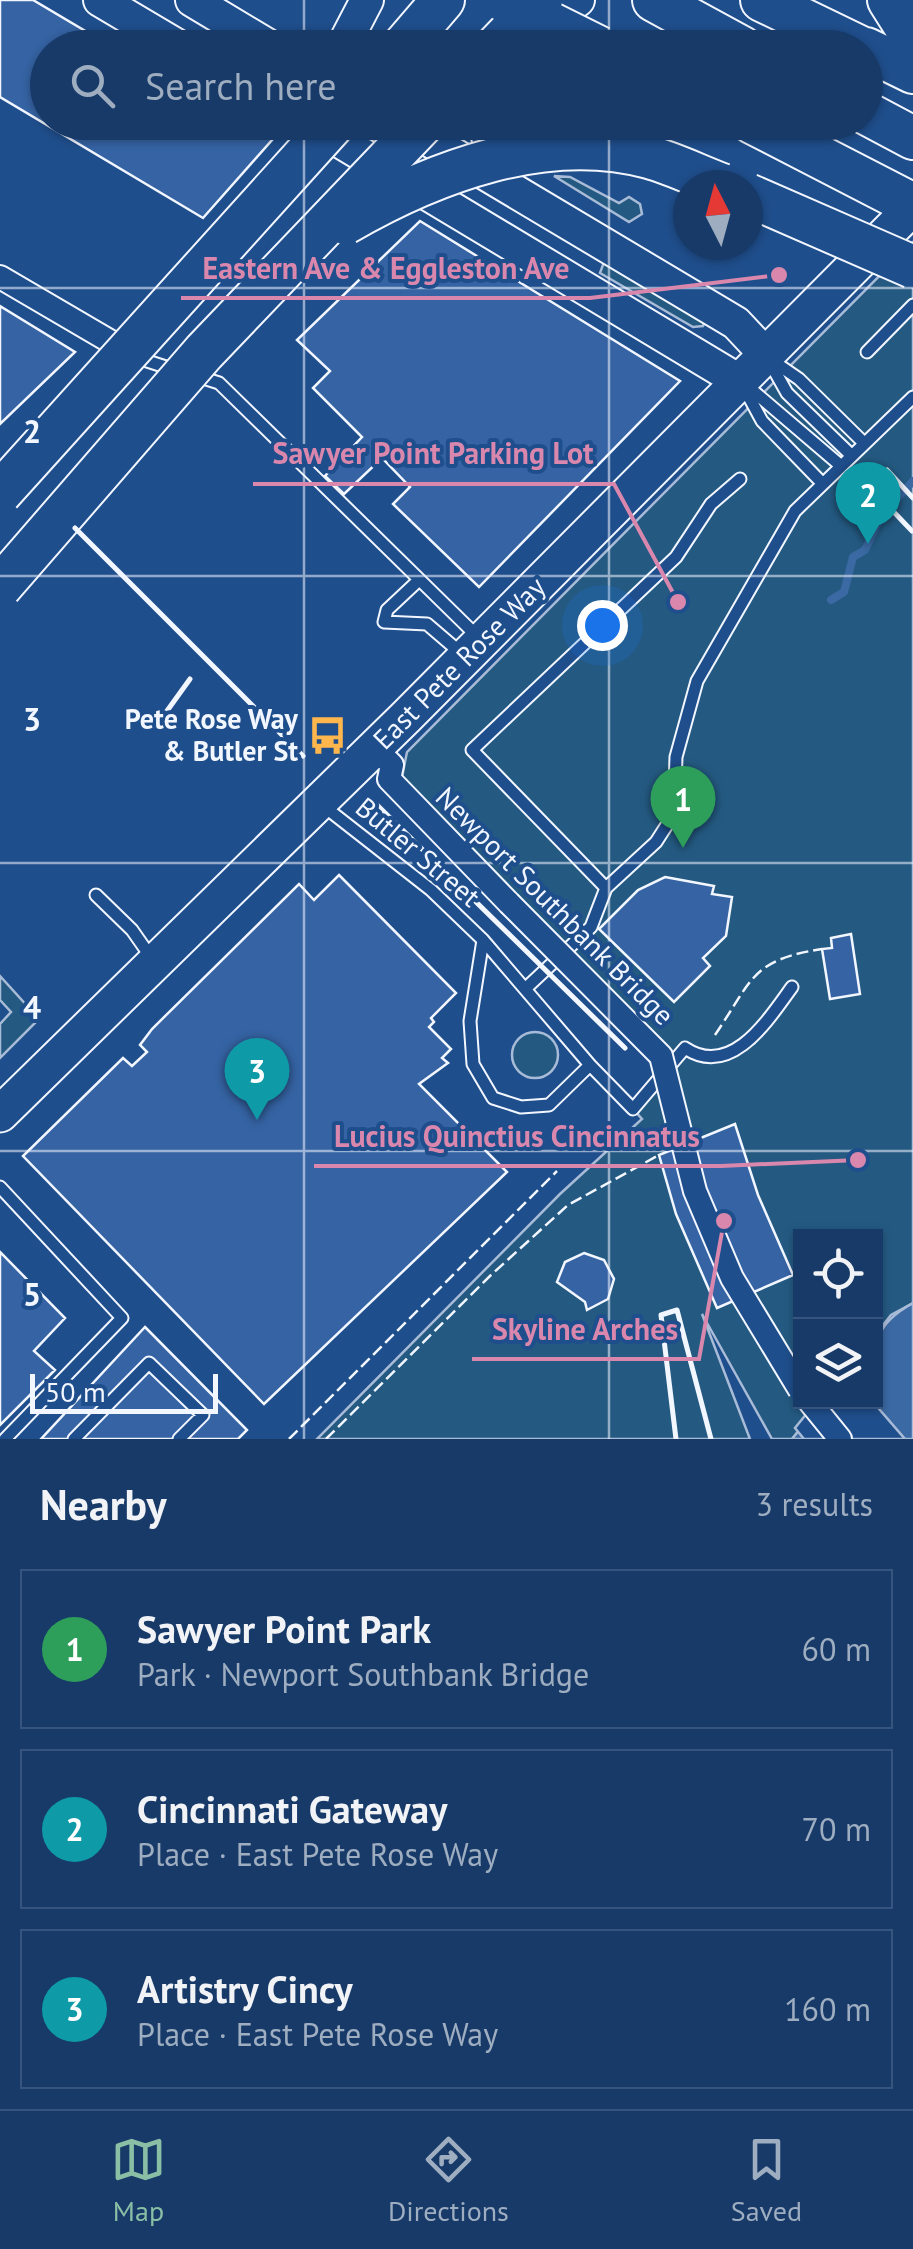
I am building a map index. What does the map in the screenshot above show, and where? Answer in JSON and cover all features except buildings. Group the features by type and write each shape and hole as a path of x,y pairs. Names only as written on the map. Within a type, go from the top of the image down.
{"highway":[{"path":"417,30 443,0"},
{"path":"504,0 564,30"},
{"path":"512,30 541,0"},
{"path":"654,0 709,30"},
{"path":"762,0 826,30"},
{"path":"889,0 913,38"},
{"path":"883,57 913,72"},
{"path":"883,122 913,138"},
{"path":"0,493 328,140"},
{"path":"0,587 69,504 297,252 406,140"},
{"path":"786,140 913,206"},
{"path":"297,252 380,204 474,163 567,148 647,156 683,170"},
{"path":"763,202 913,267"}],"main road":[{"path":"100,0 150,30"},
{"path":"192,0 242,30"},
{"path":"351,30 367,0"},
{"path":"537,30 578,0"},
{"path":"356,140 742,382"},
{"path":"426,140 736,322 767,356"},
{"path":"489,140 498,184"},
{"name":"East Pete Rose Way","path":"0,1114 375,748 913,206"}],"street":[{"path":"0,477 138,358 224,273 329,140"},
{"path":"0,277 138,358"},
{"name":"Newport Southbank Bridge","path":"375,748 392,764 389,779 660,1056 695,1192 732,1278 793,1378"},
{"path":"816,1409 840,1439"}],"lane":[{"path":"867,352 913,305"},
{"path":"767,356 799,379 864,443"},
{"path":"767,356 787,393 852,455"},
{"path":"138,358 219,383 419,580 473,649"},
{"path":"742,382 840,465"},
{"path":"742,382 762,421 822,483"},
{"path":"525,989 591,928 606,888 656,842 674,814 676,757 697,681 796,510 913,397"},
{"path":"606,888 472,750 676,557 711,504 740,478"},
{"path":"419,580 387,610 384,622 428,624 473,649"},
{"name":"Butler Street","path":"320,802 431,890 483,940 590,1065 548,1105 521,1107 493,1098 473,1064 470,1021 483,940"},
{"path":"96,895 132,930 155,963"},
{"path":"590,1065 633,1109 685,1048 701,1059 744,1044 762,1029 792,987"},
{"path":"0,1187 122,1318 5,1439"},
{"path":"74,1439 149,1364 203,1415 179,1439"}],"shaded area":[{"path":"554,176 570,177 619,203 629,197 640,204 642,214 629,222"},
{"path":"913,242 913,1303 891,1315 883,1325 883,1229 793,1229 793,1409 816,1409 792,1439 772,1439 702,1314 750,1439 317,1439 560,1194 642,1119 633,1109 675,1062 399,792 407,752"},
{"path":"604,262 705,321 703,326 693,327 600,273"},
{"path":"0,976 39,1019 0,1058 0,1024 11,1012 0,1000"},
{"path":"535,1032 552,1038 558,1055 552,1072 535,1078 518,1072 512,1055 518,1038"},
{"path":"913,1303 913,1439 792,1439 816,1409 883,1409 883,1329"}],"pier":[{"path":"810,1409 879,1409 905,1439 804,1439 795,1428"}],"waterway":[{"path":"831,600 844,592 853,557 865,550 881,516 913,481"}],"fence":[{"path":"715,1035 747,986 767,966 822,949"},
{"path":"326,1439 491,1275 568,1205 659,1155"},
{"path":"289,1439 557,1171"}],"wall":[{"path":"887,470 913,498"},
{"path":"869,486 912,531"},
{"path":"75,528 303,756"},
{"path":"143,714 159,722 190,679"},
{"path":"376,804 625,1048"},
{"path":"676,1439 661,1315 677,1310 711,1439"}],"place":[{"name":"Eastern Ave & Eggleston Ave","path":"779,275"},
{"name":"Cincinnati Gateway","path":"868,544"},
{"name":"Sawyer Point Parking Lot","path":"678,602"},
{"name":"Pete Rose Way & Butler St","path":"328,735"},
{"name":"Sawyer Point Park","path":"683,848"},
{"name":"Artistry Cincy","path":"257,1120"},
{"name":"Lucius Quinctius Cincinnatus","path":"858,1160"},
{"name":"Skyline Arches","path":"724,1221"}]}
